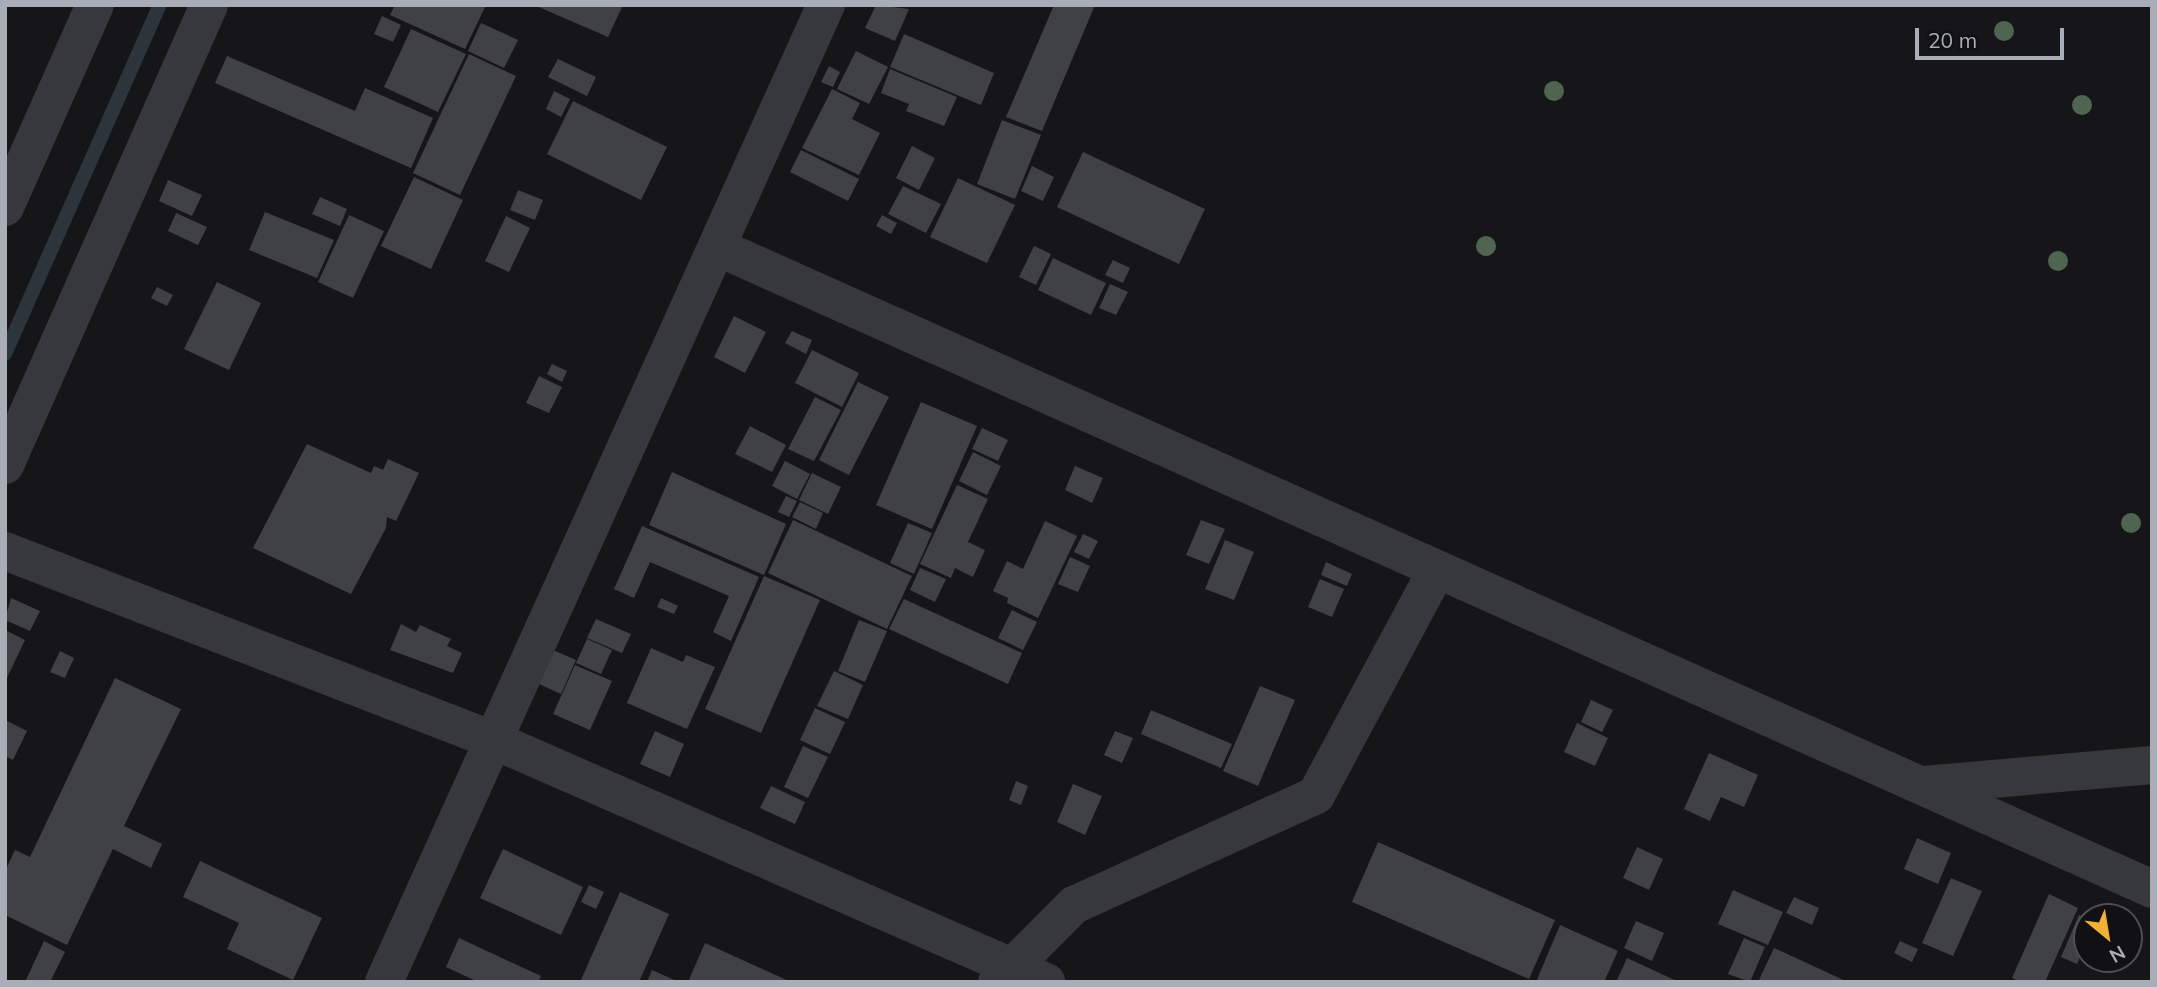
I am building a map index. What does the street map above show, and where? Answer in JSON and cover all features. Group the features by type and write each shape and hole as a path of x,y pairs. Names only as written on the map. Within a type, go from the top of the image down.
{"street":[{"path":"5,207 95,5"},
{"path":"5,465 209,5"},
{"path":"384,982 826,5"},
{"path":"716,247 2152,889"},
{"path":"5,551 493,740 1018,977 1074,905 1316,795 1437,569"},
{"path":"1920,785 2152,765"}],"building":[{"path":"395,5 486,5 465,49 390,15"},
{"path":"534,5 623,5 608,37"},
{"path":"876,5 909,9 895,41 865,28"},
{"path":"1054,5 1095,5 1042,131 1006,117"},
{"path":"382,16 401,25 393,42 374,34"},
{"path":"481,23 518,40 504,68 468,51"},
{"path":"411,29 466,54 438,112 384,87"},
{"path":"904,34 994,73 981,105 890,67"},
{"path":"856,51 888,67 869,104 837,89"},
{"path":"469,54 516,76 460,195 413,173"},
{"path":"227,56 355,111 365,88 433,118 411,168 215,83"},
{"path":"558,59 596,77 587,96 548,77"},
{"path":"829,66 840,72 833,87 821,82"},
{"path":"890,69 957,97 944,126 906,111 909,104 881,93"},
{"path":"832,89 860,103 852,119 880,133 859,175 802,148"},
{"path":"554,91 570,99 561,117 546,109"},
{"path":"573,101 667,147 641,200 547,154"},
{"path":"1002,120 1041,135 1015,199 977,184"},
{"path":"912,146 935,158 919,190 896,178"},
{"path":"801,150 859,179 848,201 790,172"},
{"path":"1083,152 1205,209 1179,264 1057,207"},
{"path":"1032,166 1054,177 1043,201 1021,191"},
{"path":"414,177 463,200 431,269 381,246"},
{"path":"958,178 1015,205 987,263 930,237"},
{"path":"168,180 202,195 192,216 159,201"},
{"path":"903,186 941,204 926,233 888,214"},
{"path":"518,190 543,200 535,220 510,210"},
{"path":"320,197 347,209 340,226 312,214"},
{"path":"265,212 334,240 317,278 249,250"},
{"path":"176,213 207,227 198,245 168,231"},
{"path":"349,215 384,231 353,298 318,282"},
{"path":"882,215 897,223 891,234 876,226"},
{"path":"506,216 530,228 509,272 485,261"},
{"path":"1034,246 1051,254 1036,285 1019,277"},
{"path":"1053,258 1106,283 1091,315 1038,290"},
{"path":"1113,260 1130,268 1123,283 1105,275"},
{"path":"217,282 261,303 229,370 184,349"},
{"path":"1110,284 1128,292 1116,315 1099,308"},
{"path":"157,287 173,295 167,306 151,298"},
{"path":"734,316 766,332 745,373 714,357"},
{"path":"792,331 812,340 806,354 785,343"},
{"path":"812,350 859,373 842,407 795,383"},
{"path":"552,364 567,371 562,382 547,374"},
{"path":"539,376 562,387 549,413 526,403"},
{"path":"858,382 889,397 849,475 819,460"},
{"path":"815,397 841,410 814,461 788,449"},
{"path":"921,402 977,426 932,529 876,505"},
{"path":"750,426 786,445 772,472 735,454"},
{"path":"982,428 1008,440 998,461 972,449"},
{"path":"307,444 371,473 374,466 383,470 388,459 419,473 396,521 387,517 386,528 351,594 253,548"},
{"path":"973,452 1001,466 987,495 959,481"},
{"path":"785,461 810,474 797,499 772,486"},
{"path":"1075,466 1103,478 1092,503 1065,490"},
{"path":"672,472 786,524 764,575 649,525"},
{"path":"812,473 841,487 828,514 799,500"},
{"path":"957,485 988,499 968,542 985,550 973,577 955,568 951,578 920,564"},
{"path":"786,496 797,501 789,517 778,512"},
{"path":"800,502 823,513 816,529 792,517"},
{"path":"793,520 912,576 887,629 768,573"},
{"path":"1201,520 1225,529 1209,564 1186,555"},
{"path":"1045,521 1077,536 1038,618 1007,603 1008,598 993,591 1007,561 1023,569"},
{"path":"908,523 932,533 914,574 890,563"},
{"path":"642,526 759,577 731,641 713,632 729,596 650,562 634,598 614,589"},
{"path":"1083,534 1098,541 1089,559 1074,552"},
{"path":"1225,540 1254,552 1234,600 1205,589"},
{"path":"1070,557 1090,566 1078,592 1058,584"},
{"path":"1326,562 1352,574 1347,586 1321,575"},
{"path":"920,568 946,579 935,602 910,590"},
{"path":"764,576 820,600 761,733 705,709"},
{"path":"1320,579 1344,589 1332,617 1308,607"},
{"path":"11,598 40,611 30,631 5,620"},
{"path":"661,598 678,606 674,614 657,607"},
{"path":"904,599 1022,653 1008,684 889,629"},
{"path":"1012,610 1037,622 1023,650 998,638"},
{"path":"596,619 631,634 622,653 587,638"},
{"path":"859,620 887,631 865,682 838,671"},
{"path":"401,624 416,632 420,625 451,639 447,646 462,653 453,673 390,650"},
{"path":"5,630 25,640 5,682"},
{"path":"587,639 612,650 601,674 576,663"},
{"path":"651,648 683,662 686,655 715,667 687,729 627,703"},
{"path":"553,650 576,660 561,694 539,684"},
{"path":"60,651 74,658 65,678 50,672"},
{"path":"575,665 612,681 590,730 553,714"},
{"path":"834,671 863,685 848,719 817,706"},
{"path":"115,678 181,709 124,826 162,844 151,868 113,849 67,945 5,915 5,871 15,850 30,857"},
{"path":"1260,686 1295,700 1258,786 1223,771"},
{"path":"1591,700 1613,710 1602,732 1581,722"},
{"path":"815,708 845,722 830,754 800,740"},
{"path":"1151,710 1232,744 1221,768 1141,734"},
{"path":"5,720 27,731 13,760 5,756"},
{"path":"1577,723 1608,738 1595,766 1564,752"},
{"path":"655,731 684,744 670,777 640,764"},
{"path":"1115,731 1133,738 1122,763 1104,755"},
{"path":"803,746 828,757 808,798 784,787"},
{"path":"1709,753 1758,775 1744,807 1721,797 1710,821 1684,809"},
{"path":"1016,781 1028,786 1021,805 1009,800"},
{"path":"1073,784 1102,796 1085,835 1057,822"},
{"path":"771,786 805,802 795,824 760,808"},
{"path":"1917,838 1951,853 1938,884 1904,869"},
{"path":"1378,842 1555,920 1529,979 1352,902"},
{"path":"1637,847 1663,859 1649,890 1623,878"},
{"path":"503,849 583,887 561,935 480,898"},
{"path":"200,861 322,918 293,980 227,949 239,923 183,897"},
{"path":"1951,878 1982,891 1953,956 1922,943"},
{"path":"589,885 604,892 596,909 581,902"},
{"path":"1733,890 1783,912 1768,945 1718,924"},
{"path":"620,892 669,914 639,982 580,982"},
{"path":"2049,894 2073,906 2073,919 2045,982 2020,982 2012,978"},
{"path":"1794,897 1819,908 1812,925 1786,913"},
{"path":"1636,921 1664,933 1652,961 1624,948"},
{"path":"1560,925 1618,951 1604,982 1536,982"},
{"path":"2073,929 2073,962 2061,957"},
{"path":"459,938 541,976 538,982 478,982 446,967"},
{"path":"1744,938 1765,947 1750,982 1728,974"},
{"path":"44,941 65,952 50,982 25,982"},
{"path":"1900,941 1918,949 1912,962 1894,953"},
{"path":"705,943 791,982 688,982"},
{"path":"1774,948 1848,982 1758,982"},
{"path":"1627,958 1679,982 1616,982"},
{"path":"652,970 679,982 647,982"}],"waterway":[{"path":"5,354 160,5"}]}
